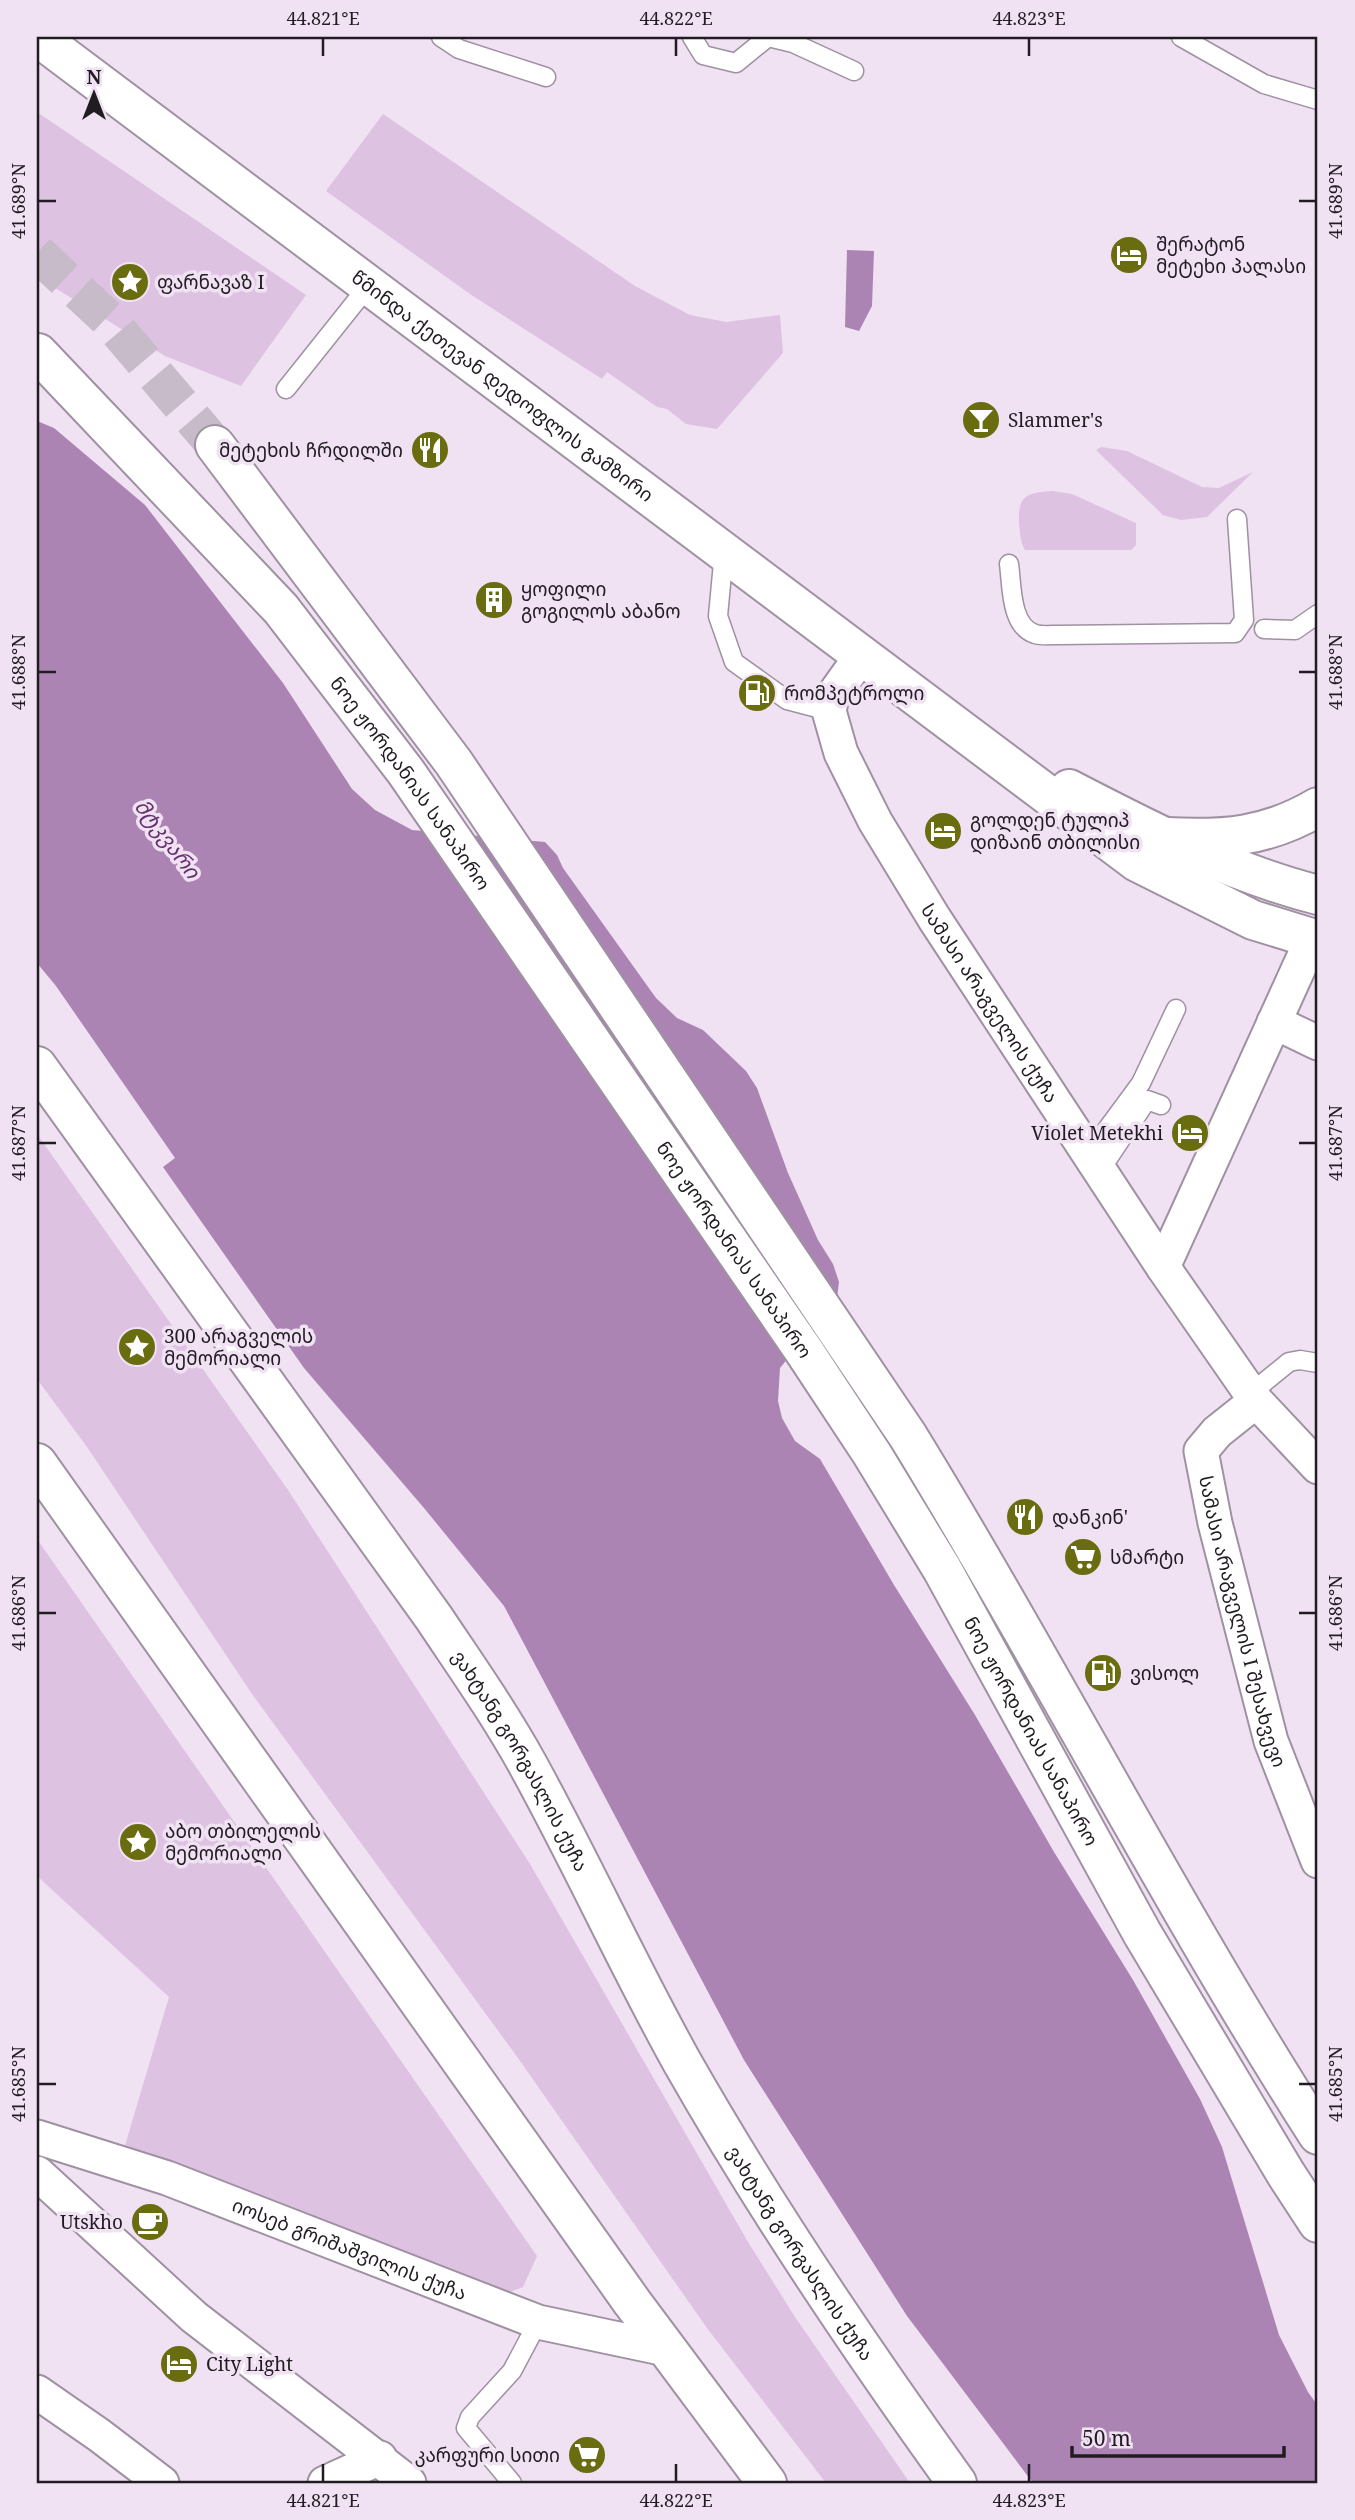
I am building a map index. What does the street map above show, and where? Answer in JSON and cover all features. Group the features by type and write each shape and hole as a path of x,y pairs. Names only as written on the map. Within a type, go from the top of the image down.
{"main road":[{"name":"წმინდა ქეთევან დედოფლის გამზირი","path":"38,37 1137,862 1253,920 1315,940"},
{"name":"ნოე ჟორდანიას სანაპირო","path":"38,353 281,609 406,772 804,1351 872,1454 942,1569 1142,1933 1318,2223"},
{"path":"215,445 454,763 908,1436 978,1549 1182,1913 1318,2134"},
{"name":"წმინდა ქეთევან დედოფლის გამზირი","path":"968,735 1166,837 1241,870 1318,895"},
{"path":"1166,837 1220,839 1240,836 1284,824 1318,807"},
{"path":"1315,940 1318,900"},
{"name":"ვახტანგ გორგასლის ქუჩა","path":"37,1066 434,1618 486,1696 528,1764 689,2073 802,2261 957,2483"},
{"path":"37,1463 666,2349 767,2483"}],"street":[{"path":"830,710 832,697 862,654"},
{"name":"სამასი არაგველის ქუჩა","path":"830,710 841,753 875,821 934,918 1093,1164 1253,1397 1318,1467"},
{"path":"1163,1267 1274,1022 1315,940"},
{"path":"1274,1022 1318,1043"},
{"name":"სამასი არაგველის I შესახვევი","path":"1253,1397 1200,1451 1215,1523 1272,1741 1318,1861"},
{"name":"იოსებ გრიშაშვილის ქუჩა","path":"37,2137 167,2178 538,2322 666,2349"},
{"path":"37,2173 194,2317 409,2483"},
{"path":"37,2392 162,2483"},
{"path":"325,2483 380,2459"}],"lane":[{"path":"441,37 459,49 546,77"},
{"path":"692,37 703,55 736,64 768,37 793,43 854,71"},
{"path":"1181,37 1264,84 1318,100"},
{"path":"286,389 369,285"},
{"path":"1009,564 1015,607 1021,622 1034,633 1235,633 1244,620 1237,519"},
{"path":"724,551 718,615 734,662 787,700 830,710"},
{"path":"1264,629 1295,630 1318,614"},
{"path":"1093,1164 1141,1083 1176,1009"},
{"path":"1093,1164 1147,1100 1161,1105"},
{"path":"1253,1397 1289,1362 1300,1360 1318,1363"},
{"path":"512,2483 466,2428 470,2417 512,2371 538,2322"}],"shaded area":[{"path":"37,112 306,295 241,386 165,356 39,278 37,280"},
{"path":"383,114 635,286 690,315 726,322 780,315 783,353 717,429 686,424 607,372 602,379 470,294 326,191"},
{"path":"1101,447 1127,451 1202,487 1219,488 1253,472 1207,517 1181,520 1163,515 1096,450"},
{"path":"1053,491 1072,494 1136,523 1136,545 1131,550 1025,550 1021,540 1020,506 1031,494"},
{"path":"37,1134 288,1490 530,1864 748,2242 795,2317 910,2483 826,2483 707,2328 518,2058 252,1694 87,1447 37,1379"},
{"path":"37,1539 537,2256 523,2287 499,2296 124,2149 169,1997 37,1876"}],"water":[{"path":"847,250 874,251 872,306 859,331 845,327"},
{"name":"მტკვარი","path":"37,421 54,428 145,505 283,683 352,789 375,810 412,830 545,842 557,855 563,868 656,998 677,1018 703,1030 746,1071 757,1088 788,1173 818,1240 833,1264 839,1282 837,1298 780,1368 778,1401 782,1418 795,1441 820,1459 1133,1980 1200,2099 1222,2147 1279,2335 1318,2406 1318,2483 1033,2483 907,2316 744,2060 504,1606 304,1368 163,1167 175,1158 56,986 37,963"}],"tunnel":[{"path":"37,253 108,319 215,445"}],"place":[{"name":"შერატონ მეტეხი პალასი","path":"1129,255"},
{"name":"ფარნავაზ I","path":"130,282"},
{"name":"Slammer's","path":"981,420"},
{"name":"მეტეხის ჩრდილში","path":"430,450"},
{"name":"ყოფილი გოგილოს აბანო","path":"494,600"},
{"name":"რომპეტროლი","path":"757,693"},
{"name":"გოლდენ ტულიპ დიზაინ თბილისი","path":"943,831"},
{"name":"Violet Metekhi","path":"1190,1133"},
{"name":"300 არაგველის მემორიალი","path":"137,1347"},
{"name":"დანკინ'","path":"1025,1517"},
{"name":"სმარტი","path":"1083,1557"},
{"name":"ვისოლ","path":"1103,1673"},
{"name":"აბო თბილელის მემორიალი","path":"138,1842"},
{"name":"Utskho","path":"150,2222"},
{"name":"City Light","path":"179,2364"},
{"name":"კარფური სითი","path":"587,2455"}]}
